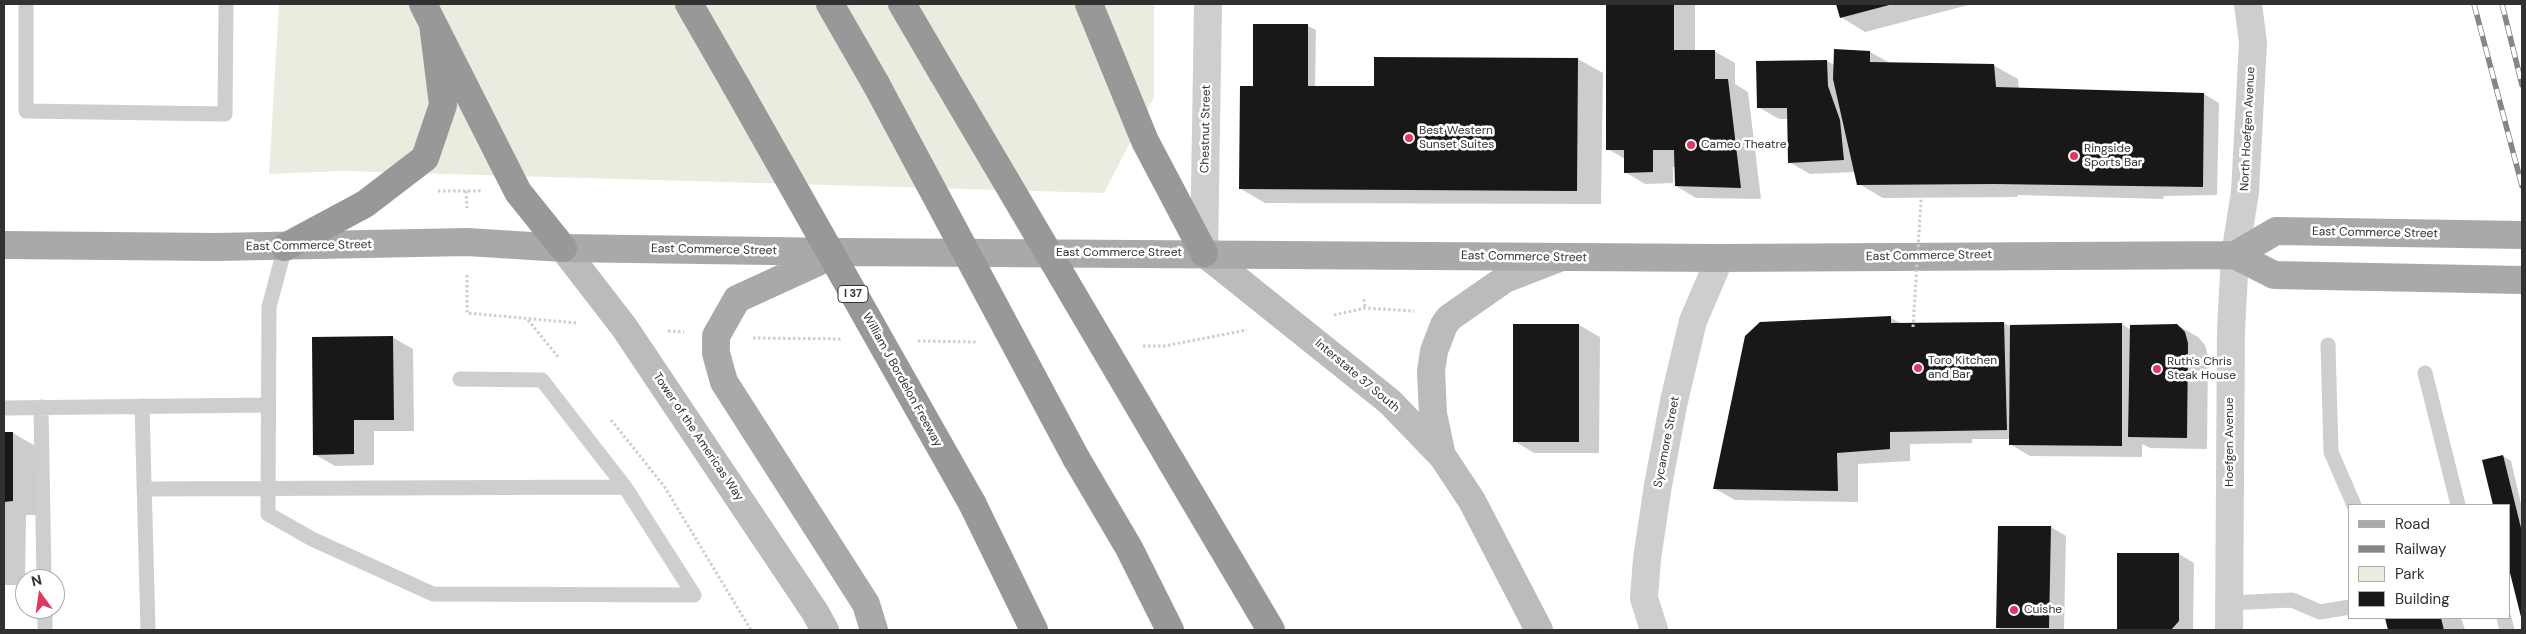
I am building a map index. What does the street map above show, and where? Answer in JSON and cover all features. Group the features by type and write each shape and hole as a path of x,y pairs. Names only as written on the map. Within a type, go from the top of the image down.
{"highway":[{"name":"William J Bordelon Freeway","path":"689,4 972,503 1024,618 1034,630"},
{"path":"830,4 876,84 1076,458 1128,548 1170,630"},
{"path":"902,4 1272,630"},
{"path":"1089,4 1145,141 1204,253"},
{"path":"285,246 365,204 425,158 442,105 428,14"},
{"path":"428,14 518,192 563,248"}],"main road":[{"name":"East Commerce Street","path":"2234,255 2276,231 2522,235"},
{"name":"East Commerce Street","path":"4,245 285,246 467,242 563,248 840,252 1720,258 2234,255 2274,274 2522,280"},
{"name":"Tower of the Americas Way","path":"563,248 624,327 810,604 825,630"},
{"path":"840,252 737,299 716,336 716,353 724,382 866,604 874,630"},
{"name":"Interstate 37 South","path":"1204,253 1390,402 1443,457 1472,501 1539,630"},
{"path":"1443,457 1432,414 1431,371 1434,351 1444,325 1449,318 1505,279 1562,257"}],"street":[{"name":"Chestnut Street","path":"1204,253 1208,4"},
{"name":"North Hoefgen Avenue","path":"2234,255 2245,192 2253,43 2248,4"},
{"name":"Hoefgen Avenue","path":"2229,630 2231,330 2234,255"},
{"name":"Sycamore Street","path":"1654,630 1644,598 1647,559 1658,485 1674,401 1693,321 1720,258"}],"lane":[{"path":"26,4 26,111 224,114 226,4"},
{"path":"285,246 269,307 268,514 312,539 433,594 694,595 625,487 542,380 460,379"},
{"path":"2328,345 2331,452 2354,504"},
{"path":"2425,373 2458,504"},
{"path":"5,408 268,405"},
{"path":"142,406 148,630"},
{"path":"42,407 44,569"},
{"path":"144,489 268,490 625,487"},
{"path":"2229,603 2292,600 2320,612 2348,608"},
{"path":"45,619 45,627"}],"path":[{"path":"1913,327 1922,185"},
{"path":"432,191 483,191"},
{"path":"467,270 467,313 582,323"},
{"path":"1364,299 1365,308"},
{"path":"1326,317 1365,308 1422,312"}],"green space":[{"path":"279,4 1154,4 1154,97 1104,193 343,171 269,174"}],"building":[{"path":"1606,4 1674,4 1674,50 1715,50 1715,79 1728,79 1741,188 1675,186 1674,150 1653,150 1653,172 1624,173 1624,150 1606,150"},
{"path":"1836,4 1893,4 1840,18"},
{"name":"Best Western Sunset Suites","path":"1253,24 1308,24 1308,86 1374,86 1374,57 1578,58 1577,191 1239,189 1240,86 1253,86"},
{"path":"1834,49 1870,51 1870,62 1994,64 1996,87 2204,93 2203,187 1993,184 1857,185 1833,79"},
{"path":"1827,60 1828,86 1840,120 1844,160 1788,163 1787,108 1757,108 1756,61"},
{"path":"1891,316 1891,323 2004,322 2007,430 1890,432 1890,449 1837,453 1838,491 1713,489 1745,336 1760,322"},
{"path":"2122,323 2122,446 2009,445 2010,325"},
{"path":"1513,324 1579,324 1579,442 1513,442"},
{"path":"2177,324 2185,332 2188,343 2187,438 2128,437 2130,325"},
{"path":"393,336 394,420 354,420 354,454 313,455 312,337"},
{"path":"4,432 13,432 13,501 4,502"},
{"path":"2503,455 2522,532 2522,621 2511,577 2511,504 2493,504 2482,460"},
{"path":"1998,526 2051,526 2049,628 1996,628"},
{"path":"2117,553 2179,553 2179,621 2171,630 2117,630"},
{"path":"2385,619 2441,619 2444,630 2388,630"}],"railway":[{"path":"2474,4 2522,186"},
{"path":"2502,4 2522,85"}],"place":[{"name":"Best Western Sunset Suites","path":"1409,138"},
{"name":"Cameo Theatre","path":"1691,145"},
{"name":"Ringside Sports Bar","path":"2074,156"},
{"name":"Toro Kitchen and Bar","path":"1918,368"},
{"name":"Ruth's Chris Steak House","path":"2157,369"},
{"name":"Cuishe","path":"2014,610"}]}
